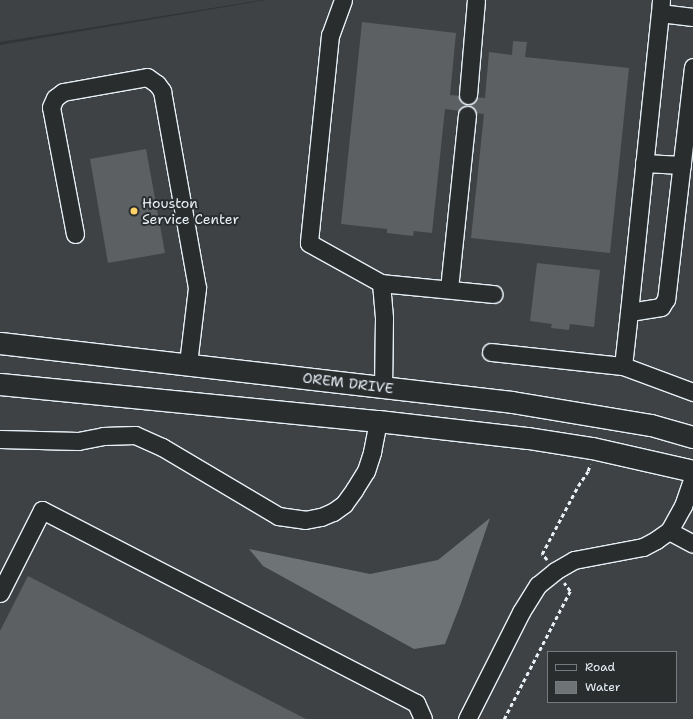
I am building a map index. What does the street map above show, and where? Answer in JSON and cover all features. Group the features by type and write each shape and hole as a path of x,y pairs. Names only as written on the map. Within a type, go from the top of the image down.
{"main road":[{"name":"OREM DRIVE","path":"0,343 512,402 651,425 693,437"},
{"path":"6,385 378,420 528,438 592,448 693,471"},
{"path":"378,420 383,387"}],"lane":[{"path":"343,0 330,35 309,243 381,282 493,294"},
{"path":"468,96 476,0"},
{"path":"623,366 660,7 693,17"},
{"path":"629,312 661,307 666,299 693,67"},
{"path":"75,234 51,107 55,98 63,92 147,78 157,84 162,91 197,288 188,364"},
{"path":"449,289 467,115"},
{"path":"644,163 682,165"},
{"path":"381,282 384,318 383,387"},
{"path":"491,352 623,366 693,392"},
{"path":"0,439 78,441 103,436 135,435 162,447 267,511 278,516 305,520 321,517 333,512 344,504 366,471 372,452 378,420"},
{"path":"467,719 521,612 538,585 555,571 574,560 643,547 669,531 683,506 693,477"},
{"path":"0,593 42,510 416,703 423,719"},
{"path":"669,531 693,544"}],"shaded area":[{"path":"0,0 262,0 0,42"},
{"path":"266,0 693,0 693,719 0,719 0,45"}],"water":[{"path":"490,518 461,603 445,644 414,649 263,566 249,549 370,574 438,560"}],"building":[{"path":"362,22 456,33 450,95 485,98 489,52 512,55 513,41 527,42 525,57 629,68 610,253 471,238 484,114 445,109 432,233 414,231 413,236 387,233 387,229 341,224"},
{"path":"146,149 165,253 108,263 90,159"},
{"path":"537,263 600,270 594,327 570,324 569,330 551,328 552,324 530,321"},
{"path":"28,576 306,719 0,719 0,631"}],"place":[{"name":"Houston Service Center","path":"134,211"}]}
